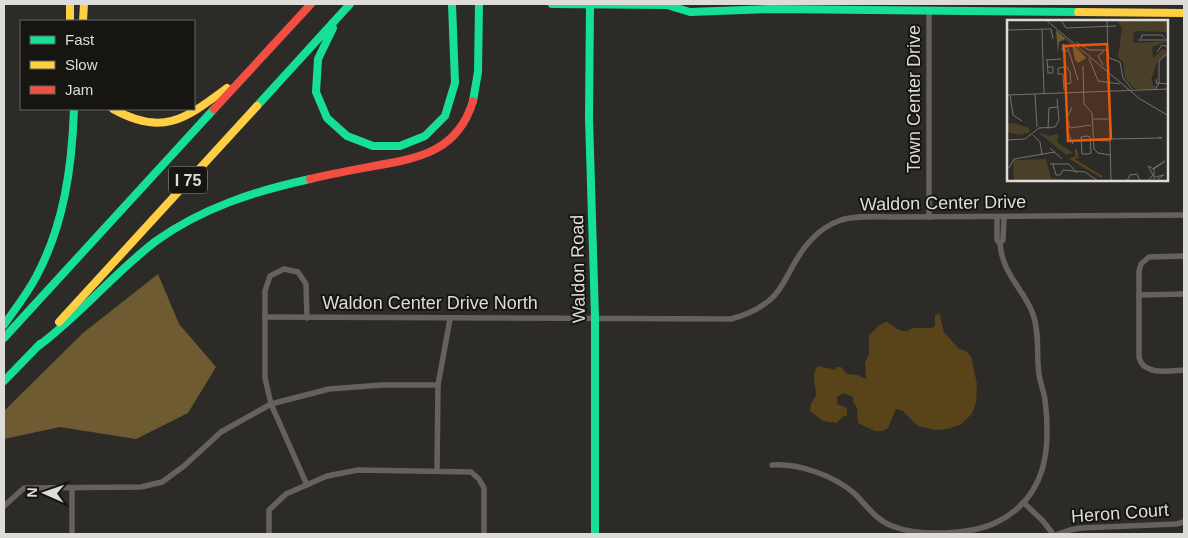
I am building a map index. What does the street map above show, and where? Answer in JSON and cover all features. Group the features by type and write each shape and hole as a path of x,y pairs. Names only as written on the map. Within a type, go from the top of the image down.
{"main road":[{"path":"70,4 70,20"},
{"path":"83,20 84,4"},
{"name":"I 75","path":"4,338 311,4"},
{"name":"I 75","path":"4,381 350,4"},
{"path":"341,14 318,59 315,81 319,102 331,123 349,138 369,146 400,147 429,133 445,116 454,95 452,4"},
{"path":"36,348 54,335 137,255 174,228 204,212 238,198 276,186 421,157 431,154 448,142 463,126 469,116 477,93 479,78 479,4"},
{"path":"552,4 668,4 690,12 723,7 772,9 831,7 929,11 1184,13"},
{"name":"Waldon Road","path":"590,4 589,118 595,317 595,534"},
{"path":"994,12 1005,4"},
{"path":"1062,4 1066,12"},
{"path":"114,110 125,117 140,122 159,124 180,120 217,96 253,67"},
{"path":"4,325 40,272 58,226 70,172 74,142 74,110"}],"street":[{"name":"Town Center Drive","path":"929,11 929,217"},
{"name":"Waldon Center Drive","path":"595,317 731,319 746,314 773,297 782,286 809,241 826,228 841,220 854,218 1184,215"},
{"path":"772,465 780,464 823,474 840,482 856,495 877,517 889,525 907,532 966,531 988,527 1007,517 1029,498 1037,485 1045,461 1047,435 1045,398 1039,374 1036,323 1032,311 1010,277 1001,252 1000,243 1003,240 1000,217"},
{"path":"1184,256 1145,259 1139,271 1140,363 1150,370 1184,370"},
{"path":"307,318 306,284 298,272 284,269 270,276 265,291 265,378 271,404 307,485"},
{"path":"1139,295 1184,294"},
{"name":"Waldon Center Drive North","path":"265,317 450,319 595,317"},
{"path":"437,471 438,386 450,319"},
{"path":"4,506 24,488 142,487 162,482 184,466 222,432 271,404 328,389 382,386 438,386"},
{"path":"269,534 269,510 286,494 327,476 358,470 471,472 479,479 484,488 484,534"},
{"path":"72,488 72,534"},
{"path":"1024,503 1043,521 1053,534"},
{"name":"Heron Court","path":"1058,534 1081,528 1176,524 1184,522"}],"shaded area":[{"path":"158,274 179,324 216,367 188,413 136,439 60,427 4,439 4,411 83,333"},
{"path":"939,313 944,332 959,349 966,351 971,357 977,384 976,403 972,414 960,425 936,430 918,426 903,411 896,409 888,428 883,431 875,431 858,423 857,408 853,402 853,397 843,393 837,397 837,404 847,408 847,415 842,417 837,423 823,421 810,411 811,404 816,395 814,377 817,367 820,366 834,370 837,367 841,367 847,374 857,375 866,379 865,363 869,354 869,336 877,327 887,322 903,331 913,328 932,328 935,326 935,316"}],"traffic: fast":[{"path":"257,106 350,4"},
{"path":"333,28 318,59 316,92 327,118 347,136 373,146 400,146 425,136 445,116 455,83 452,4"},
{"path":"473,101 478,72 479,4"},
{"path":"552,4 667,5 690,12 772,9 1078,12"},
{"path":"590,4 589,118 595,317 595,534"},
{"path":"4,338 214,109"},
{"path":"4,325 25,295 46,257 60,216 71,152 74,110"},
{"path":"37,347 53,335 141,253 174,229 210,210 249,195 310,179"},
{"path":"4,381 40,344"}],"traffic: slow":[{"path":"70,4 70,20"},
{"path":"83,20 84,4"},
{"path":"1078,12 1184,13"},
{"path":"195,110 227,88"},
{"path":"59,322 257,106"},
{"path":"115,110 146,122 160,123 173,121 195,110"}],"traffic: jam":[{"path":"214,109 311,4"},
{"path":"310,179 407,160 435,149 458,131 473,101"}]}
